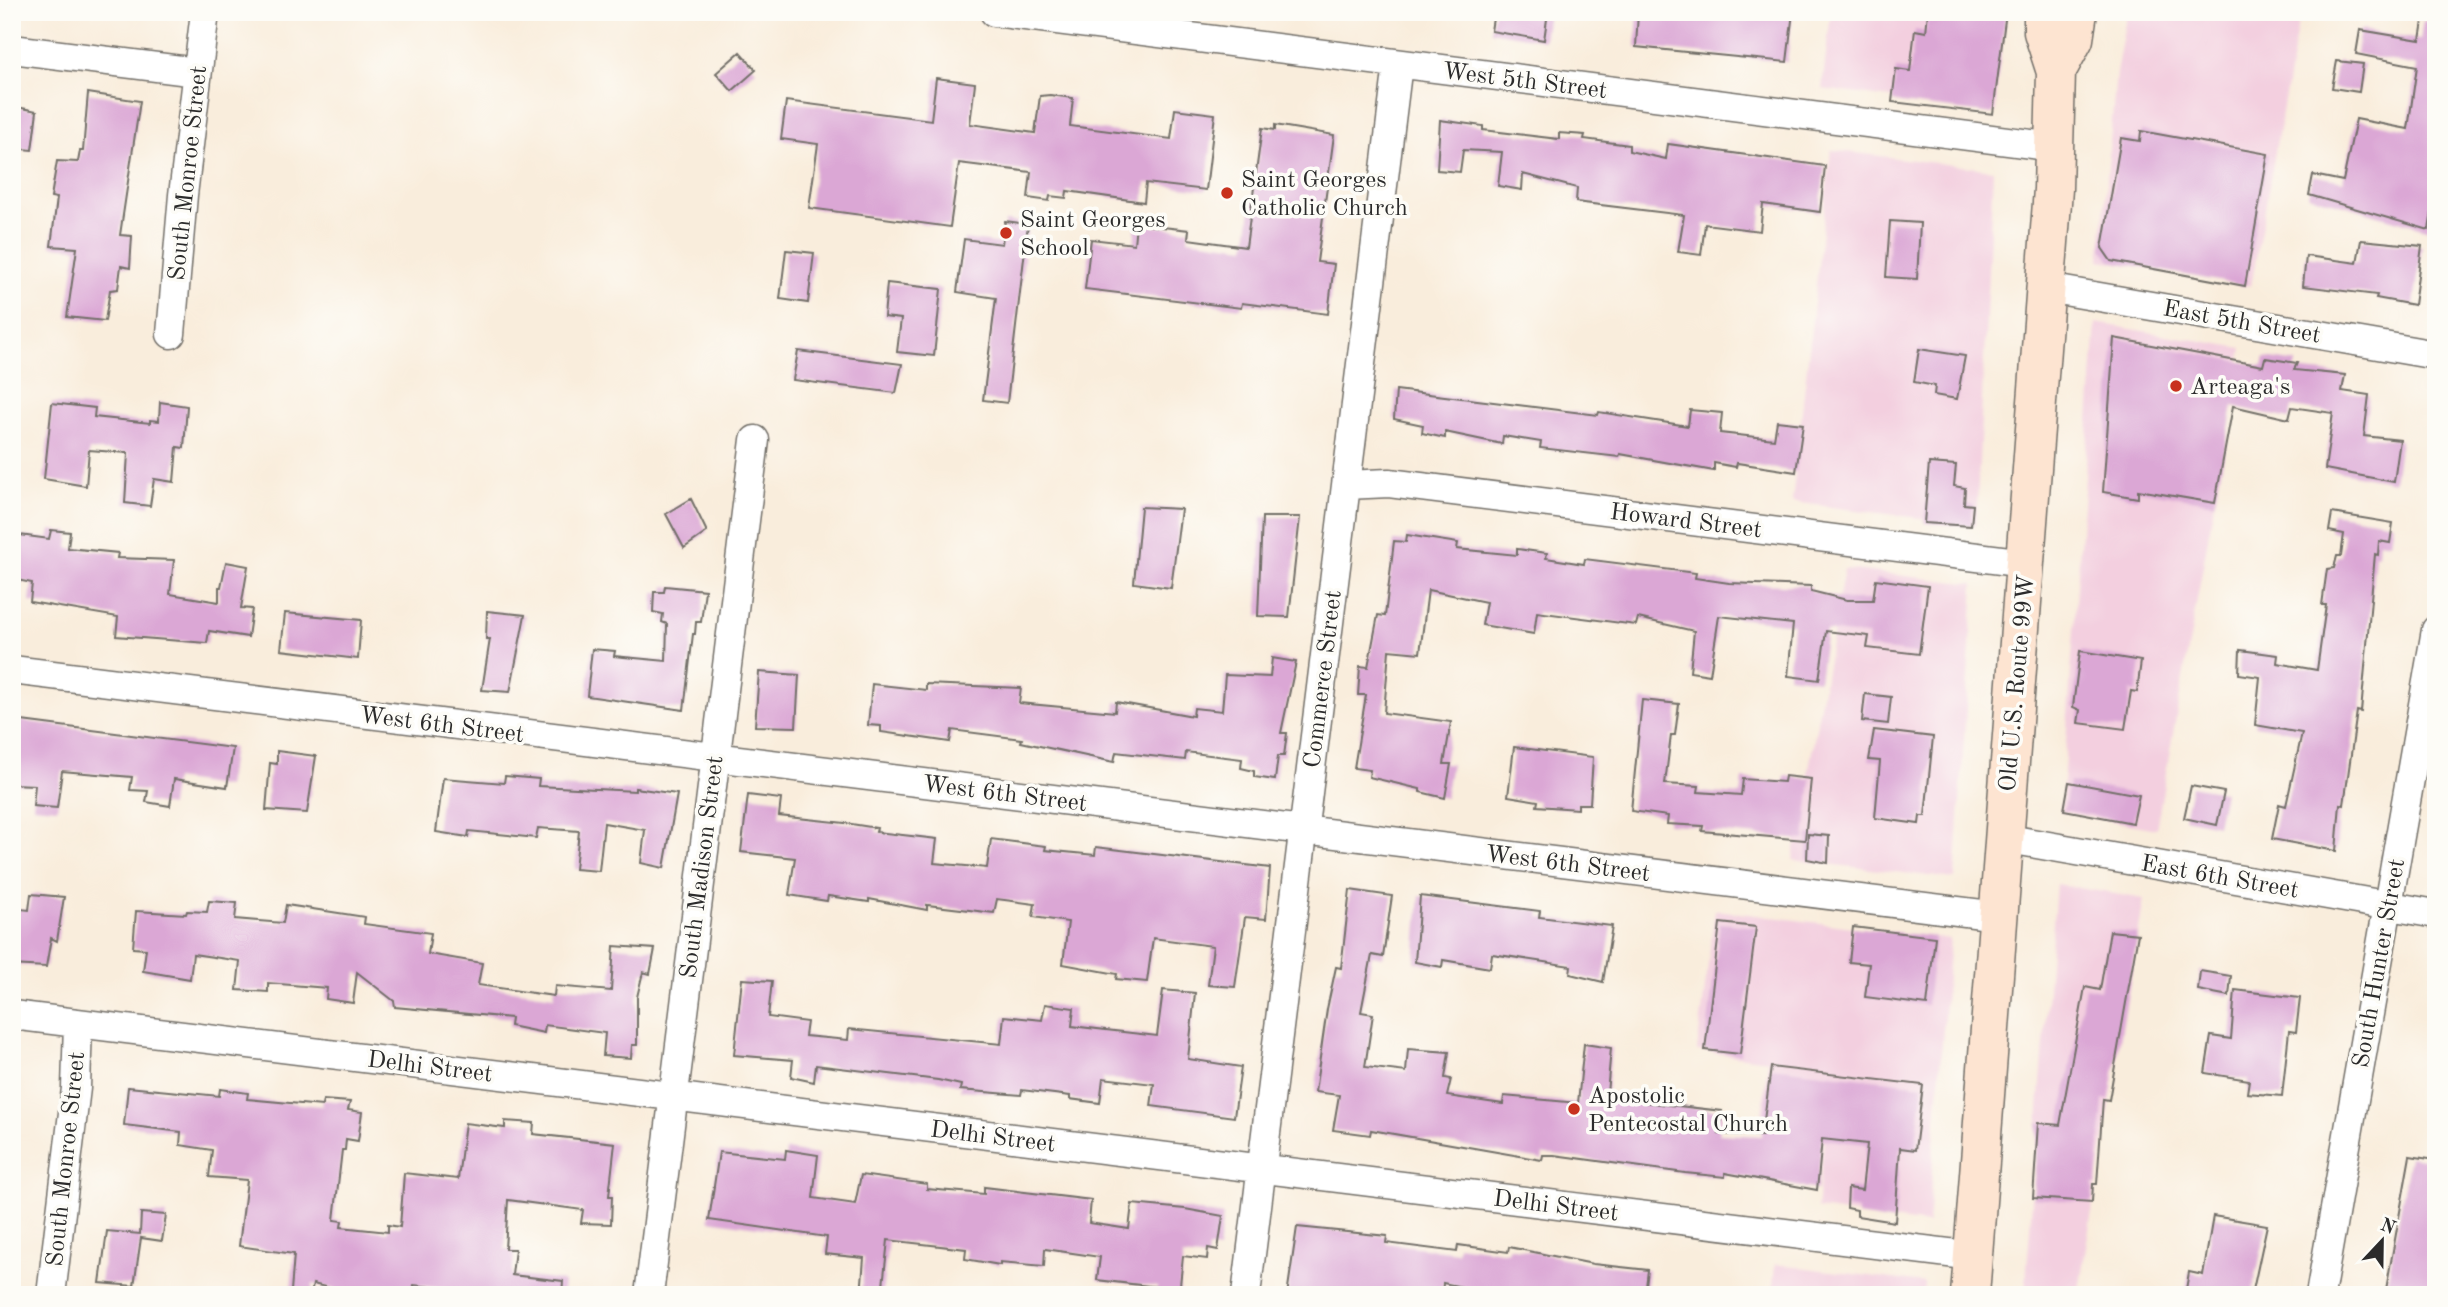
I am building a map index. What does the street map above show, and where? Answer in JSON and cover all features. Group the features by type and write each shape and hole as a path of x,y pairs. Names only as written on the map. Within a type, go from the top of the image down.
{"main road":[{"name":"Old U.S. Route 99W","path":"1970,1295 2047,288 2055,147 2056,72 2043,32 2043,12"},
{"name":"Old U.S. Route 99W","path":"2056,72 2074,38 2078,12"}],"street":[{"name":"South Monroe Street","path":"171,334 205,12"},
{"name":"West 5th Street","path":"994,12 2055,147"},
{"path":"12,48 197,72"},
{"name":"Commerce Street","path":"1246,1295 1398,64"},
{"name":"East 5th Street","path":"2047,288 2436,355"},
{"name":"South Madison Street","path":"649,1295 755,440"},
{"name":"Howard Street","path":"1346,485 1389,482 2025,563"},
{"name":"South Hunter Street","path":"2320,1295 2436,630"},
{"name":"West 6th Street","path":"12,670 1998,916"},
{"name":"East 6th Street","path":"2003,838 2436,914"},
{"name":"Delhi Street","path":"12,1015 1973,1256"},
{"name":"South Monroe Street","path":"51,1295 76,1088 78,1023"}],"shaded area":[{"path":"1831,12 2000,12 1996,112 1822,89"},
{"path":"2127,12 2300,12 2251,286 2100,260 2116,73"},
{"path":"1831,150 1993,170 1976,525 1792,502"},
{"path":"2096,323 2242,348 2156,829 2061,812"},
{"path":"1844,569 1974,584 1955,879 1793,860"},
{"path":"2056,884 2144,899 2078,1295 2025,1295"},
{"path":"1715,910 1950,939 1928,1224 1817,1209 1824,1141 1760,1133 1768,1060 1697,1051"},
{"path":"1775,1264 1924,1283 1923,1295 1772,1295"}],"building":[{"path":"1494,12 1548,12 1544,40 1491,31"},
{"path":"1638,12 1793,12 1787,62 1636,47"},
{"path":"1928,12 2006,12 1993,114 1892,102 1896,69 1910,71 1915,30 1926,32"},
{"path":"2423,21 2436,21 2436,188 2429,230 2309,195 2313,175 2343,181 2356,119 2408,129 2417,66 2356,54 2360,30 2420,40"},
{"path":"740,52 756,70 732,91 716,73"},
{"path":"2337,61 2363,64 2359,92 2332,88"},
{"path":"936,78 975,83 970,124 1035,133 1040,96 1073,98 1070,126 1171,139 1175,109 1215,114 1206,190 1146,183 1144,202 1067,191 1066,198 1050,196 1049,201 1028,198 1031,172 959,163 950,227 809,208 818,144 781,139 786,101 931,120"},
{"path":"88,93 140,101 120,235 132,236 130,268 121,266 118,289 110,290 105,321 67,317 77,248 51,246 57,198 51,197 57,161 78,162 80,151 83,151"},
{"path":"12,106 37,111 32,150 12,148"},
{"path":"1440,120 1483,126 1483,130 1559,139 1559,133 1585,135 1584,139 1629,145 1629,151 1666,159 1668,144 1825,166 1820,212 1763,204 1760,231 1705,224 1701,255 1678,252 1684,215 1576,202 1577,188 1523,174 1522,190 1498,186 1502,152 1463,150 1460,172 1437,170"},
{"path":"1275,125 1334,135 1317,262 1334,264 1328,314 1242,303 1241,308 1085,289 1091,239 1134,244 1136,224 1189,230 1188,239 1246,247 1262,128 1275,130"},
{"path":"2141,131 2268,154 2245,286 2111,261 2102,248 2121,138 2140,141"},
{"path":"1005,221 1028,224 1007,403 983,400 996,298 957,292 964,239 1002,244"},
{"path":"1890,221 1920,223 1917,279 1886,277"},
{"path":"2361,240 2422,246 2414,305 2376,298 2377,295 2303,286 2306,256 2357,263"},
{"path":"786,250 814,253 808,303 780,299"},
{"path":"887,283 941,289 934,356 897,352 901,319 884,317"},
{"path":"2114,338 2263,366 2265,358 2297,363 2294,370 2345,375 2342,391 2369,395 2364,436 2400,440 2394,482 2325,469 2333,413 2292,407 2289,419 2233,406 2215,503 2138,490 2138,498 2103,492"},
{"path":"1919,349 1965,356 1957,399 1934,395 1935,386 1914,382"},
{"path":"798,351 902,364 896,393 793,380"},
{"path":"1396,390 1598,415 1599,412 1688,426 1690,410 1722,413 1720,433 1774,439 1777,421 1803,424 1796,472 1737,463 1736,467 1714,463 1714,471 1620,454 1619,457 1540,448 1541,442 1503,436 1502,444 1445,432 1445,438 1422,433 1423,425 1394,419"},
{"path":"160,402 187,406 184,448 177,447 174,482 154,479 150,506 125,503 128,453 89,450 86,486 44,479 52,403 95,408 94,417 150,423 150,420 159,421"},
{"path":"1929,463 1956,465 1954,486 1965,488 1964,504 1973,505 1971,526 1924,523"},
{"path":"691,499 707,532 684,548 666,514"},
{"path":"1141,507 1181,509 1171,588 1134,583"},
{"path":"2332,513 2393,523 2390,543 2379,541 2378,555 2375,554 2361,712 2357,711 2344,805 2340,804 2336,851 2272,839 2279,804 2286,806 2302,733 2255,725 2260,677 2239,674 2240,650 2278,655 2277,663 2317,670 2326,605 2322,605 2327,569 2334,568 2337,556 2341,556 2344,534 2329,531"},
{"path":"1262,517 1300,517 1289,617 1258,616"},
{"path":"51,530 70,532 68,548 118,553 117,558 174,560 170,594 219,602 219,587 226,562 248,566 241,608 252,609 248,637 209,631 207,643 116,636 118,617 30,602 32,583 12,579 12,534 49,539"},
{"path":"1407,535 1458,543 1457,549 1517,555 1517,549 1547,553 1546,558 1584,564 1585,559 1696,573 1695,578 1729,583 1811,586 1811,591 1847,600 1873,600 1876,579 1928,586 1919,654 1867,648 1869,636 1826,631 1819,680 1788,676 1793,624 1719,616 1710,675 1690,672 1694,631 1638,618 1636,625 1537,612 1534,634 1482,625 1486,602 1428,590 1420,653 1389,650 1384,713 1451,722 1444,764 1451,764 1445,798 1369,777 1370,770 1354,768 1366,695 1358,695 1360,666 1368,667 1378,615 1385,616 1394,541 1406,542"},
{"path":"665,586 705,590 701,622 696,622 693,634 684,710 587,696 592,649 615,651 614,656 666,661 667,624 662,622 663,614 653,612 654,592 664,592"},
{"path":"487,611 525,615 510,692 482,690 490,639 486,639"},
{"path":"285,613 361,620 358,659 281,650"},
{"path":"2080,651 2141,661 2137,692 2131,691 2125,729 2078,723 2080,710 2073,707"},
{"path":"1272,658 1296,662 1281,733 1287,733 1284,756 1278,756 1275,780 1254,777 1254,771 1241,768 1242,759 1186,752 1185,760 1116,752 1114,762 1021,742 1022,739 952,730 950,742 881,732 881,726 868,725 872,684 926,690 926,684 1021,688 1019,703 1115,712 1116,702 1193,716 1194,708 1222,711 1225,675 1270,677"},
{"path":"759,672 799,675 796,727 755,726"},
{"path":"1865,694 1891,697 1888,724 1862,721"},
{"path":"1642,700 1679,704 1675,735 1671,735 1665,784 1699,786 1698,792 1741,795 1743,779 1784,782 1785,776 1811,779 1805,840 1702,831 1703,826 1667,824 1668,816 1631,811"},
{"path":"14,720 233,748 227,787 174,779 170,806 146,802 148,791 130,790 132,777 62,771 57,808 33,806 35,785 12,784"},
{"path":"1874,730 1933,737 1925,816 1920,816 1919,824 1875,818 1880,761 1869,760"},
{"path":"1514,747 1593,757 1590,804 1578,804 1578,809 1537,806 1538,801 1508,796"},
{"path":"277,751 316,756 307,813 266,810 270,763 277,764"},
{"path":"505,776 539,779 538,786 635,791 635,788 677,794 664,868 641,863 645,830 604,823 599,871 575,869 579,831 538,828 536,838 469,831 468,837 436,832 443,778 504,783"},
{"path":"2069,782 2139,795 2133,823 2064,810"},
{"path":"2191,786 2224,792 2217,825 2184,818"},
{"path":"748,795 781,799 779,816 845,823 877,828 876,832 937,839 934,863 987,868 991,839 1046,846 1045,850 1095,855 1096,847 1270,868 1266,919 1245,917 1235,987 1208,985 1213,946 1153,938 1147,982 1116,979 1117,974 1063,964 1068,922 1033,917 1035,904 997,899 994,913 927,905 927,910 869,899 869,902 828,896 827,901 789,895 795,858 741,852"},
{"path":"1808,834 1829,836 1828,863 1807,859"},
{"path":"1350,890 1392,896 1383,957 1372,955 1361,1012 1373,1014 1365,1067 1406,1072 1408,1049 1449,1052 1445,1078 1451,1079 1447,1096 1503,1104 1504,1096 1578,1103 1584,1044 1611,1048 1607,1094 1644,1097 1644,1102 1722,1111 1719,1134 1762,1136 1771,1067 1923,1085 1915,1150 1900,1148 1895,1222 1857,1216 1857,1210 1847,1208 1848,1188 1862,1190 1867,1144 1822,1139 1817,1190 1725,1173 1725,1177 1685,1173 1554,1155 1543,1155 1542,1160 1371,1130 1370,1135 1333,1130 1339,1095 1315,1092 1327,1009 1336,967 1341,968"},
{"path":"31,894 64,897 57,941 51,938 46,967 12,965 12,908 29,910"},
{"path":"1420,896 1540,911 1539,917 1612,926 1603,982 1570,974 1571,966 1492,954 1490,968 1443,960 1442,967 1415,962"},
{"path":"209,901 237,903 235,919 283,923 286,905 365,917 364,924 431,933 428,954 482,963 478,985 554,996 555,986 611,991 614,946 655,949 650,974 643,972 637,997 637,1045 632,1045 631,1058 603,1056 605,1033 545,1025 544,1033 510,1026 511,1018 395,1007 394,1001 357,972 353,1003 326,999 327,988 268,983 268,992 237,990 240,961 193,954 190,979 143,971 146,949 133,948 136,911 186,914 187,911 207,912"},
{"path":"1720,923 1756,927 1740,1054 1705,1050"},
{"path":"1853,927 1935,937 1927,1005 1865,997 1869,964 1849,962"},
{"path":"2110,931 2138,934 2109,1100 2103,1099 2097,1184 2093,1184 2092,1202 2033,1198 2038,1123 2060,1125 2085,987 2100,990"},
{"path":"2200,971 2231,976 2229,996 2198,990"},
{"path":"742,979 772,981 768,1017 807,1022 805,1036 848,1040 849,1029 1001,1044 1004,1016 1042,1020 1045,1004 1074,1008 1072,1026 1157,1036 1163,990 1195,993 1188,1059 1241,1067 1234,1117 1151,1106 1154,1084 1103,1078 1100,1103 1022,1090 1021,1095 960,1090 961,1085 938,1080 816,1065 814,1082 791,1077 793,1060 734,1055"},
{"path":"2235,990 2300,998 2296,1032 2289,1031 2282,1096 2247,1093 2249,1080 2205,1073 2211,1036 2231,1039"},
{"path":"128,1087 219,1096 220,1089 248,1093 247,1099 322,1106 323,1100 350,1102 348,1110 362,1112 358,1141 346,1139 345,1150 342,1150 334,1220 342,1221 341,1227 388,1232 388,1225 400,1227 404,1173 458,1179 465,1123 505,1128 505,1121 534,1123 533,1134 615,1143 609,1196 612,1196 611,1224 581,1223 583,1210 508,1200 505,1249 515,1249 512,1275 563,1281 562,1295 477,1295 477,1292 414,1285 412,1295 358,1295 313,1284 311,1295 291,1291 294,1254 239,1246 247,1180 209,1177 212,1150 180,1145 181,1132 124,1125"},
{"path":"786,1150 818,1155 813,1198 855,1204 861,1175 927,1184 927,1189 984,1194 984,1187 1091,1200 1089,1223 1129,1229 1132,1204 1185,1209 1223,1216 1218,1250 1208,1248 1207,1259 1183,1256 1179,1295 1156,1295 1157,1287 1097,1280 1100,1257 1045,1249 1044,1266 1000,1262 1000,1265 965,1259 966,1249 888,1240 882,1295 861,1295 864,1258 825,1254 827,1237 709,1220 719,1152 785,1159"},
{"path":"2410,1156 2436,1160 2436,1292 2415,1289 2415,1295 2385,1295"},
{"path":"141,1213 166,1215 162,1241 141,1238 134,1286 100,1283 107,1231 140,1234"},
{"path":"2213,1216 2267,1225 2252,1295 2185,1295 2189,1272 2203,1275"},
{"path":"1297,1227 1387,1236 1386,1243 1457,1252 1458,1245 1508,1252 1509,1247 1593,1264 1648,1270 1645,1295 1501,1295 1443,1283 1442,1295 1287,1295"}],"place":[{"name":"Saint Georges Catholic Church","path":"1227,193"},
{"name":"Saint Georges School","path":"1006,233"},
{"name":"Arteaga's","path":"2176,386"},
{"name":"Apostolic Pentecostal Church","path":"1574,1109"}]}
